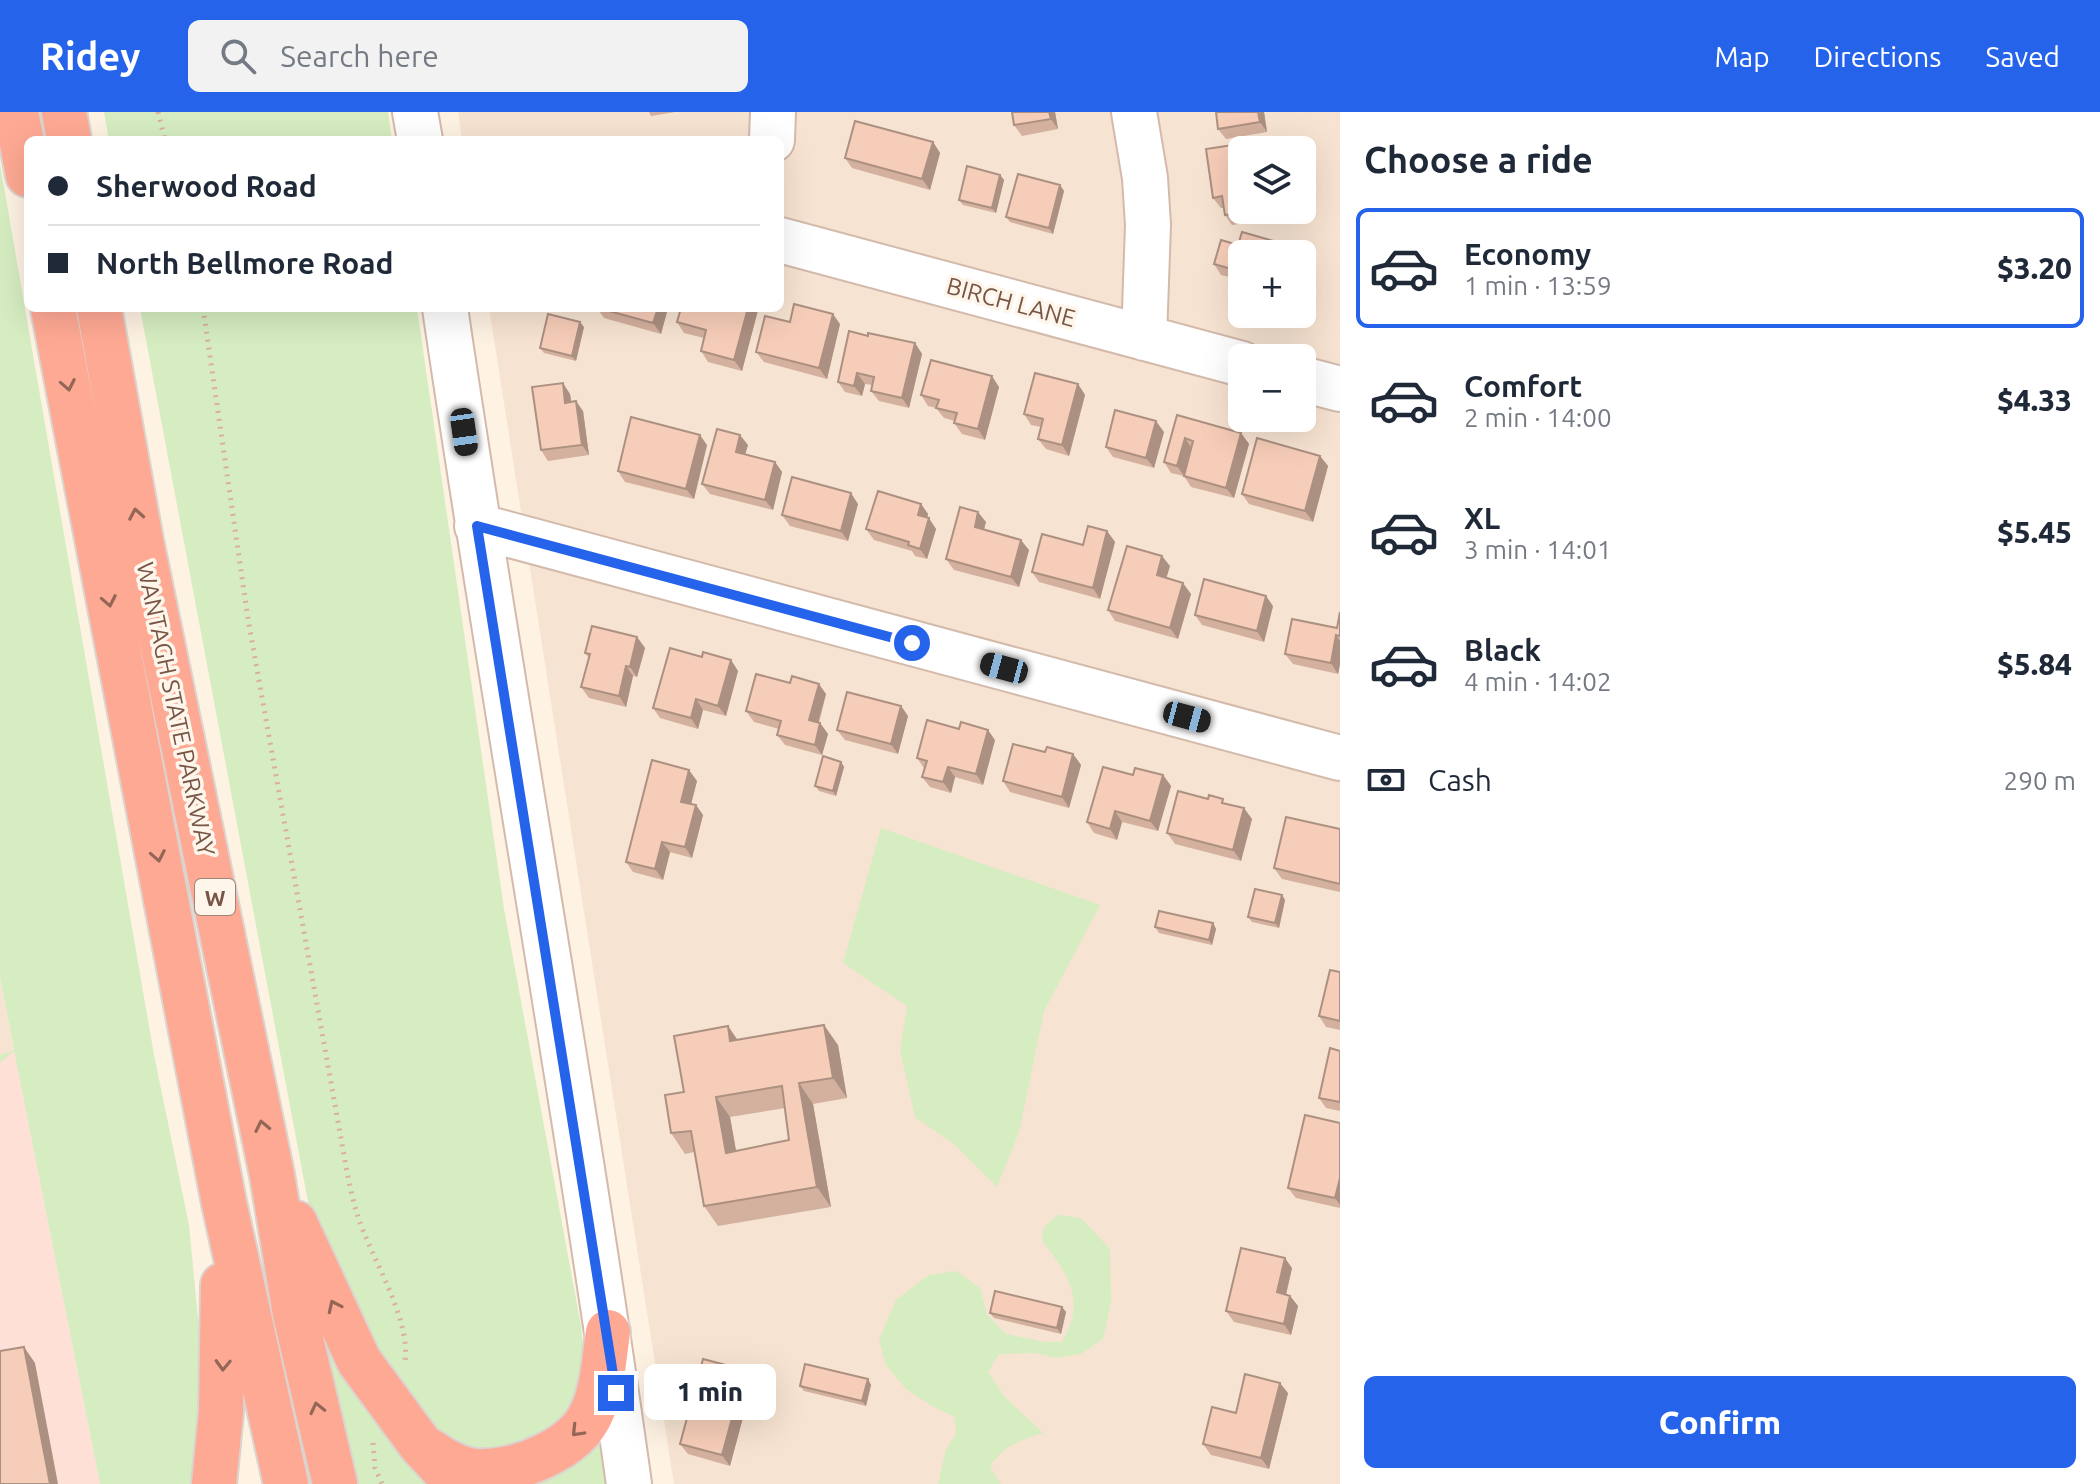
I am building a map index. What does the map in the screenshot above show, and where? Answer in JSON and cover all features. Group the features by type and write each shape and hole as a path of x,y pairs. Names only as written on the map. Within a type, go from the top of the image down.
{"highway":[{"path":"16,112 24,154"},
{"path":"64,112 68,136"},
{"name":"WANTAGH STATE PARKWAY","path":"54,312 224,1203 286,1484"},
{"name":"WANTAGH STATE PARKWAY","path":"100,312 141,541 272,1175 295,1314 335,1484"},
{"path":"272,1175 359,1361 420,1444 457,1484"},
{"path":"214,1484 222,1372 224,1203"},
{"path":"420,1444 445,1462 474,1471 514,1468 541,1457 576,1435 592,1414 600,1387 608,1332"}],"street":[{"path":"415,112 419,136"},
{"path":"772,136 773,112"},
{"path":"1134,112 1145,178 1148,225 1144,338"},
{"name":"BIRCH LANE","path":"784,241 1228,360"},
{"path":"446,312 477,526 608,1332 629,1484"},
{"path":"1316,383 1340,389"},
{"path":"477,526 1340,758"}],"path":[{"path":"158,112 164,136"},
{"path":"204,312 251,634 347,1172 357,1215 396,1307 407,1351 403,1380 372,1438 375,1468 382,1484"}],"shaded area":[{"path":"458,112 1340,112 1340,1484 674,1484 490,312 784,312 784,136 461,136"},
{"path":"0,978 14,1051 0,1063"},
{"path":"14,1051 100,1484 0,1484 0,1063"}],"green space":[{"path":"104,112 388,112 391,136 108,136"},
{"path":"0,164 154,1055 189,1225 203,1371 197,1484 100,1484 14,1051 0,1063 0,1055 14,1050 0,978"},
{"path":"141,312 418,312 504,909 581,1326 585,1370 576,1401 553,1430 512,1449 468,1447 427,1428 380,1367 309,1207"},
{"path":"881,828 1100,905 1044,1011 1019,1132 997,1187 954,1144 915,1117 900,1050 907,1006 843,963"},
{"path":"1057,1215 1081,1218 1110,1249 1111,1302 1103,1339 1081,1354 1057,1358 1034,1353 999,1354 988,1372 1004,1396 1043,1433 1013,1445 995,1460 990,1467 1001,1484 938,1484 946,1449 956,1434 955,1417 906,1389 886,1365 879,1340 896,1300 929,1275 956,1271 980,1288 987,1315 1006,1334 1045,1342 1062,1342 1073,1313 1074,1300 1060,1265 1042,1240 1044,1227"},
{"path":"335,1351 429,1484 355,1484 326,1356"},
{"path":"594,1436 599,1444 608,1484 499,1484"}],"building":[{"path":"1012,112 1049,112 1051,119 1014,125"},
{"path":"1216,112 1258,112 1260,122 1218,129"},
{"path":"855,121 933,142 922,179 845,158"},
{"path":"1228,146 1228,214 1225,215 1222,196 1213,198 1206,149"},
{"path":"967,166 1000,175 992,208 959,200"},
{"path":"1018,174 1060,185 1049,228 1006,217"},
{"path":"1242,232 1270,240 1240,240"},
{"path":"1221,240 1228,242 1228,268 1214,264"},
{"path":"794,304 833,314 819,368 756,352 765,316 790,322"},
{"path":"613,312 657,312 653,323"},
{"path":"680,312 747,312 734,360 701,351 706,330 677,322"},
{"path":"548,314 580,322 572,356 540,348"},
{"path":"849,331 915,343 902,398 871,391 874,377 857,373 854,386 838,382"},
{"path":"931,360 992,376 978,429 954,423 957,413 936,408 939,400 921,395"},
{"path":"1035,373 1078,384 1062,445 1038,439 1043,419 1024,414"},
{"path":"563,383 565,403 576,401 582,445 541,450 532,387"},
{"path":"1115,410 1156,421 1146,458 1106,447"},
{"path":"1177,415 1228,429 1228,432 1241,433 1226,488 1184,476 1193,441 1185,438 1177,466 1164,462"},
{"path":"631,417 700,435 686,489 618,471"},
{"path":"717,429 740,435 736,452 775,462 765,500 702,484"},
{"path":"1257,438 1320,456 1305,511 1242,494"},
{"path":"792,477 851,493 841,531 782,515"},
{"path":"878,491 921,504 918,515 929,518 920,549 908,545 909,542 866,529"},
{"path":"960,507 978,512 975,527 1021,540 1011,577 946,559"},
{"path":"1088,526 1107,531 1093,588 1032,572 1042,534 1083,545"},
{"path":"1127,546 1162,556 1157,575 1183,583 1170,628 1108,610"},
{"path":"1204,579 1266,596 1257,631 1195,615"},
{"path":"1340,612 1340,636 1336,635 1331,663 1285,654 1292,619 1337,628"},
{"path":"592,626 637,637 619,696 581,687 590,654 585,653"},
{"path":"670,648 702,657 703,652 731,660 718,706 696,699 691,718 653,708"},
{"path":"756,674 790,683 792,676 819,684 809,720 820,723 815,745 777,735 781,721 746,711"},
{"path":"847,692 901,706 891,744 837,730"},
{"path":"927,720 959,729 961,722 988,730 976,774 948,767 943,782 922,777 927,761 917,758"},
{"path":"1013,744 1045,752 1047,747 1073,754 1062,797 1003,781"},
{"path":"823,756 841,762 833,791 815,786"},
{"path":"652,760 689,770 681,802 696,805 685,847 662,842 655,869 626,862"},
{"path":"1103,767 1133,775 1135,768 1163,775 1150,821 1115,811 1110,829 1087,822"},
{"path":"1178,791 1208,799 1209,795 1223,799 1222,803 1244,808 1233,850 1167,833"},
{"path":"1286,817 1340,829 1340,884 1274,868"},
{"path":"1255,889 1282,895 1275,923 1248,917"},
{"path":"1159,911 1213,923 1209,940 1155,927"},
{"path":"1330,970 1340,972 1340,1021 1319,1016"},
{"path":"824,1025 833,1078 799,1083 817,1187 704,1206 691,1131 671,1133 665,1095 684,1092 674,1036 728,1026 730,1041","holes":["782,1086 789,1140 726,1153 716,1097"]},
{"path":"1330,1048 1340,1051 1340,1102 1319,1098"},
{"path":"1305,1115 1340,1123 1340,1178 1335,1198 1288,1188"},
{"path":"1241,1248 1285,1258 1277,1292 1290,1296 1284,1324 1226,1311"},
{"path":"995,1291 1062,1307 1057,1328 990,1313"},
{"path":"24,1347 50,1484 0,1484 0,1351"},
{"path":"703,1359 745,1370 722,1455 680,1444"},
{"path":"805,1364 868,1379 862,1401 800,1386"},
{"path":"1245,1374 1280,1383 1261,1458 1203,1444 1212,1407 1236,1413"}],"route":[{"path":"616,1393 477,526 912,643"}]}
